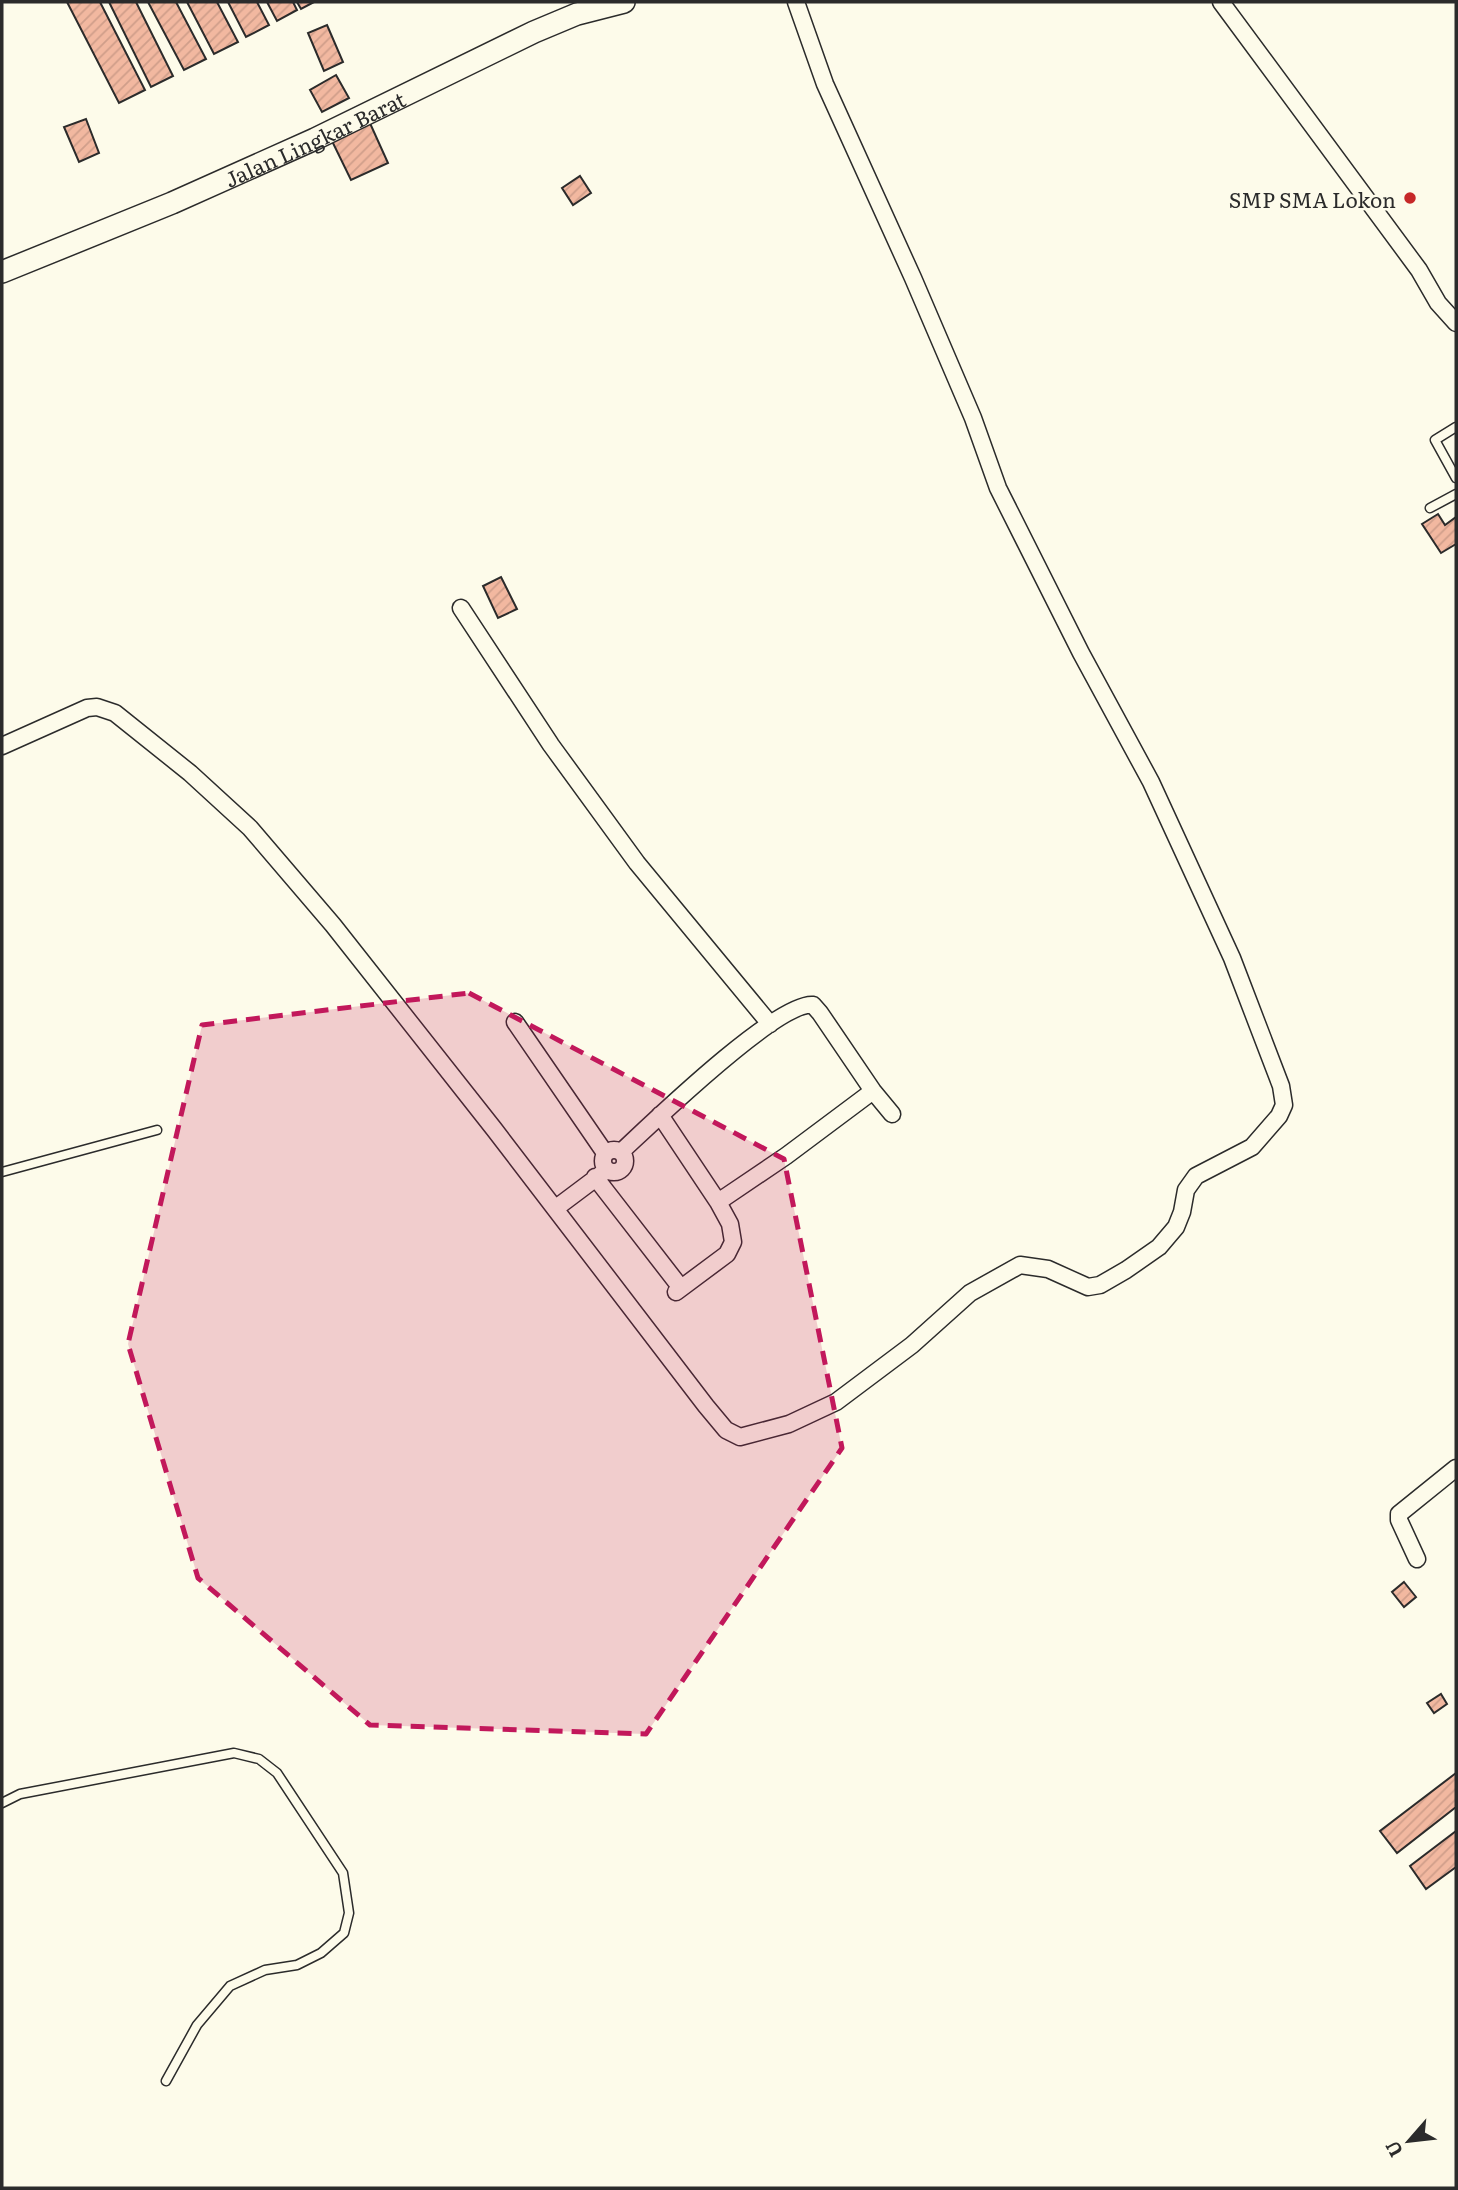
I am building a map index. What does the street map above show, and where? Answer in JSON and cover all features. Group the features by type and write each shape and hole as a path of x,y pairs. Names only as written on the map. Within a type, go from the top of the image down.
{"street":[{"name":"Jalan Lingkar Barat","path":"2,272 173,203 315,139 534,32 577,14 624,2"},
{"path":"2,746 73,713 97,707 115,713 190,773 250,828 333,925 556,1208 706,1406 726,1430 740,1437 789,1424 836,1402 912,1345 970,1293 1020,1265 1048,1269 1088,1287 1100,1285 1159,1247 1176,1227 1186,1189 1196,1176 1252,1147 1279,1116 1284,1105 1281,1086 1232,958 1151,782 1081,653 998,488 973,418 913,278 825,85 796,2"},
{"path":"1221,2 1419,270 1438,303 1456,323"},
{"path":"461,608 551,745 637,863 770,1024"},
{"path":"556,1208 696,1083 770,1024 805,1004 813,1005 892,1114"},
{"path":"515,1022 607,1163 679,1290 727,1254 733,1242 730,1224 718,1202 660,1115"},
{"path":"718,1202 786,1156 873,1091"},
{"path":"1417,1559 1399,1520 1399,1514 1456,1468"}],"lane":[{"path":"1456,427 1435,440 1456,478"},
{"path":"1430,508 1456,494"},
{"path":"2,1172 157,1130"},
{"path":"2,1803 20,1794 234,1753 259,1759 277,1773 342,1873 349,1913 344,1933 321,1953 297,1965 265,1970 230,1986 197,2025 166,2081"}],"highlighted area":[{"path":"469,993 784,1159 842,1448 646,1734 370,1725 198,1578 128,1344 202,1025"}],"building":[{"path":"67,2 100,2 145,90 119,103"},
{"path":"109,2 136,2 173,76 151,87"},
{"path":"148,2 176,2 206,59 184,70"},
{"path":"187,2 217,2 238,42 214,54"},
{"path":"228,2 257,2 269,25 246,37"},
{"path":"267,2 293,2 297,10 277,21"},
{"path":"297,2 314,2 301,9"},
{"path":"327,25 343,62 324,71 308,33"},
{"path":"336,75 349,98 322,112 310,90"},
{"path":"86,119 99,153 79,162 64,127"},
{"path":"369,121 388,163 351,180 331,139"},
{"path":"580,176 591,193 573,205 562,188"},
{"path":"1438,514 1445,525 1456,517 1456,544 1441,553 1422,524"},
{"path":"501,577 517,609 498,618 483,586"},
{"path":"1404,1582 1416,1597 1404,1607 1392,1592"},
{"path":"1441,1694 1447,1704 1434,1713 1427,1703"},
{"path":"1456,1773 1456,1807 1397,1853 1380,1831"},
{"path":"1456,1831 1456,1867 1426,1889 1410,1866"}],"place":[{"name":"SMP SMA Lokon","path":"1410,198"}]}
